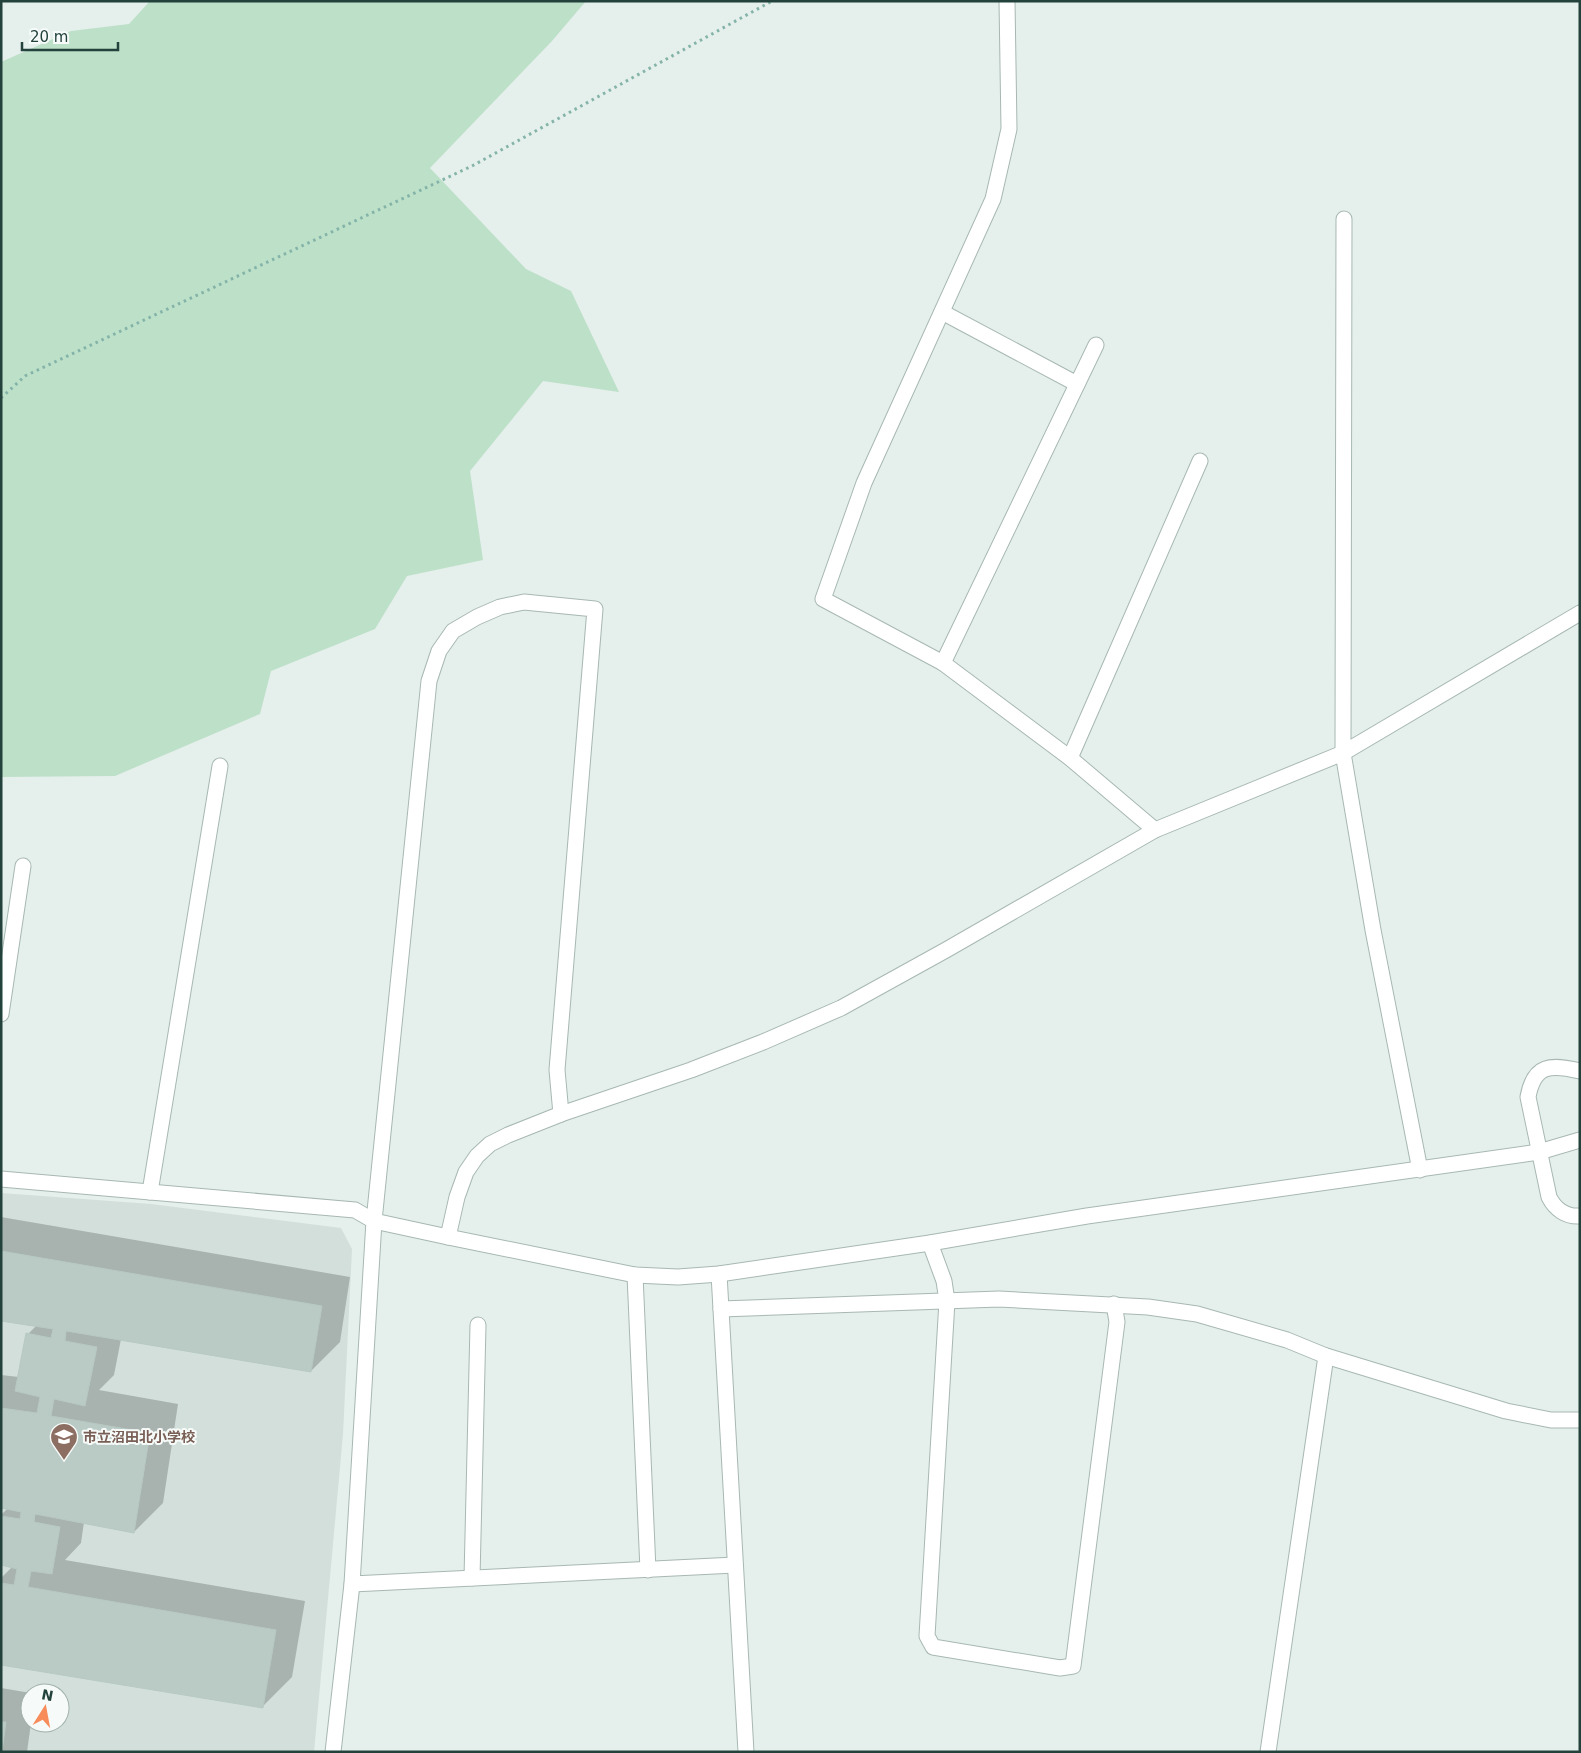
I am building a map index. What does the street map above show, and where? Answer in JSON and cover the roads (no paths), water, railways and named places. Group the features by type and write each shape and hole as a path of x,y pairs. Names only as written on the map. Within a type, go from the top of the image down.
{"street":[{"path":"1007,1 1009,129 992,199 864,483 824,599 943,664 1070,758 1155,830"},
{"path":"1344,219 1343,753 1373,930 1420,1170"},
{"path":"942,312 1077,384"},
{"path":"943,664 1096,345"},
{"path":"1070,758 1200,461"},
{"path":"333,1752 352,1584 374,1221 429,680 439,651 454,631 477,617 500,607 524,602 595,609 557,1070 561,1114"},
{"path":"448,1237 457,1198 466,1172 477,1156 490,1144 561,1114 691,1070 763,1042 841,1008 1155,830 1343,753 1580,613"},
{"path":"150,1192 220,766"},
{"path":"1,1014 23,866"},
{"path":"1580,1071 1563,1067 1549,1067 1538,1073 1531,1083 1528,1097 1549,1197 1554,1206 1564,1213 1580,1216"},
{"path":"1,1179 355,1210 374,1221 448,1237 635,1274 678,1278 719,1274 930,1243 1086,1216 1540,1152 1580,1140"},
{"path":"930,1243 944,1281 947,1301 927,1636 933,1647 1060,1668 1073,1666 1117,1322 1114,1304"},
{"path":"635,1274 648,1570"},
{"path":"719,1274 746,1752"},
{"path":"721,1309 998,1299 1148,1307 1197,1314 1287,1340 1326,1356 1506,1411 1551,1420 1580,1420"},
{"path":"472,1578 478,1325"},
{"path":"1268,1752 1326,1356"},
{"path":"352,1584 735,1565"}],"place":[{"name":"市立沼田北小学校","path":"64,1461"}]}
